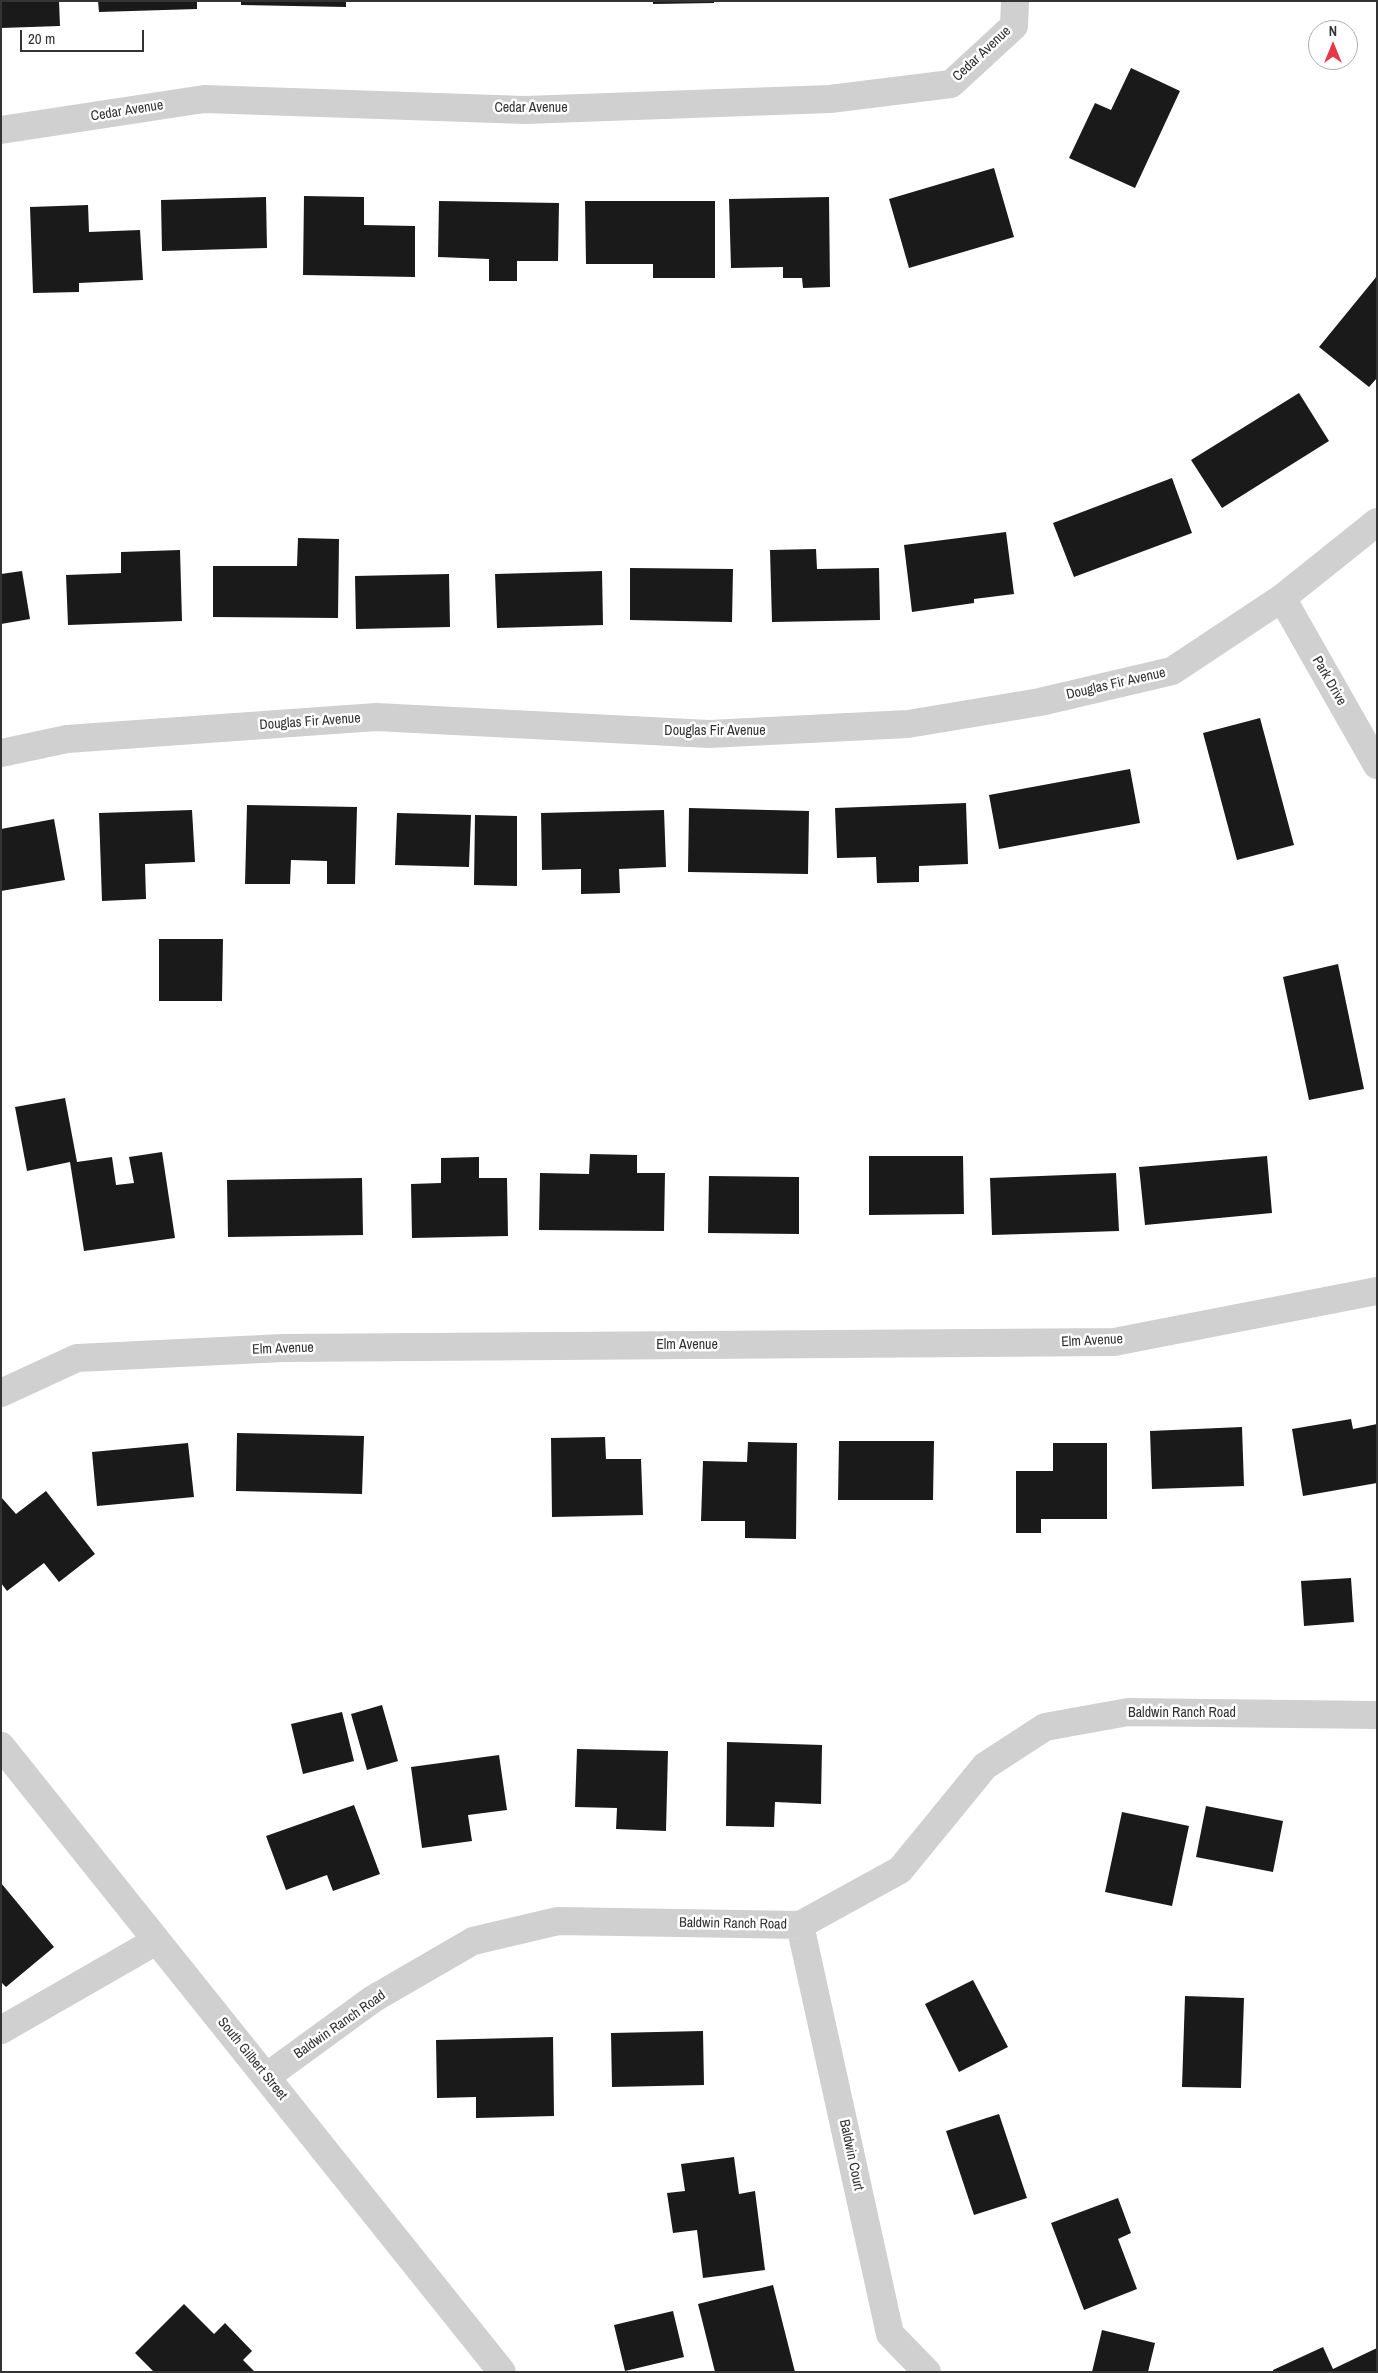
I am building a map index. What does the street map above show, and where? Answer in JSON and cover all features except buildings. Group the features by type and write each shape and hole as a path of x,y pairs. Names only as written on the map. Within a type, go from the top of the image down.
{"street":[{"name":"Cedar Avenue","path":"1,130 204,99 525,110 839,98 951,84 1014,26 1014,1"},
{"name":"Douglas Fir Avenue","path":"1,753 67,739 376,717 709,734 908,724 1040,702 1172,671 1282,598 1377,522"},
{"name":"Park Drive","path":"1282,598 1377,765"},
{"name":"Elm Avenue","path":"1,1393 77,1358 263,1349 1114,1342 1377,1291"},
{"name":"Baldwin Ranch Road","path":"266,2077 373,1999 473,1941 558,1921 800,1925 900,1870 985,1766 1045,1727 1128,1712 1377,1715"},
{"name":"South Gilbert Street","path":"1,1746 502,2372"},
{"name":"Baldwin Court","path":"800,1925 890,2334 927,2372"},
{"path":"3,2025 156,1941"}]}
